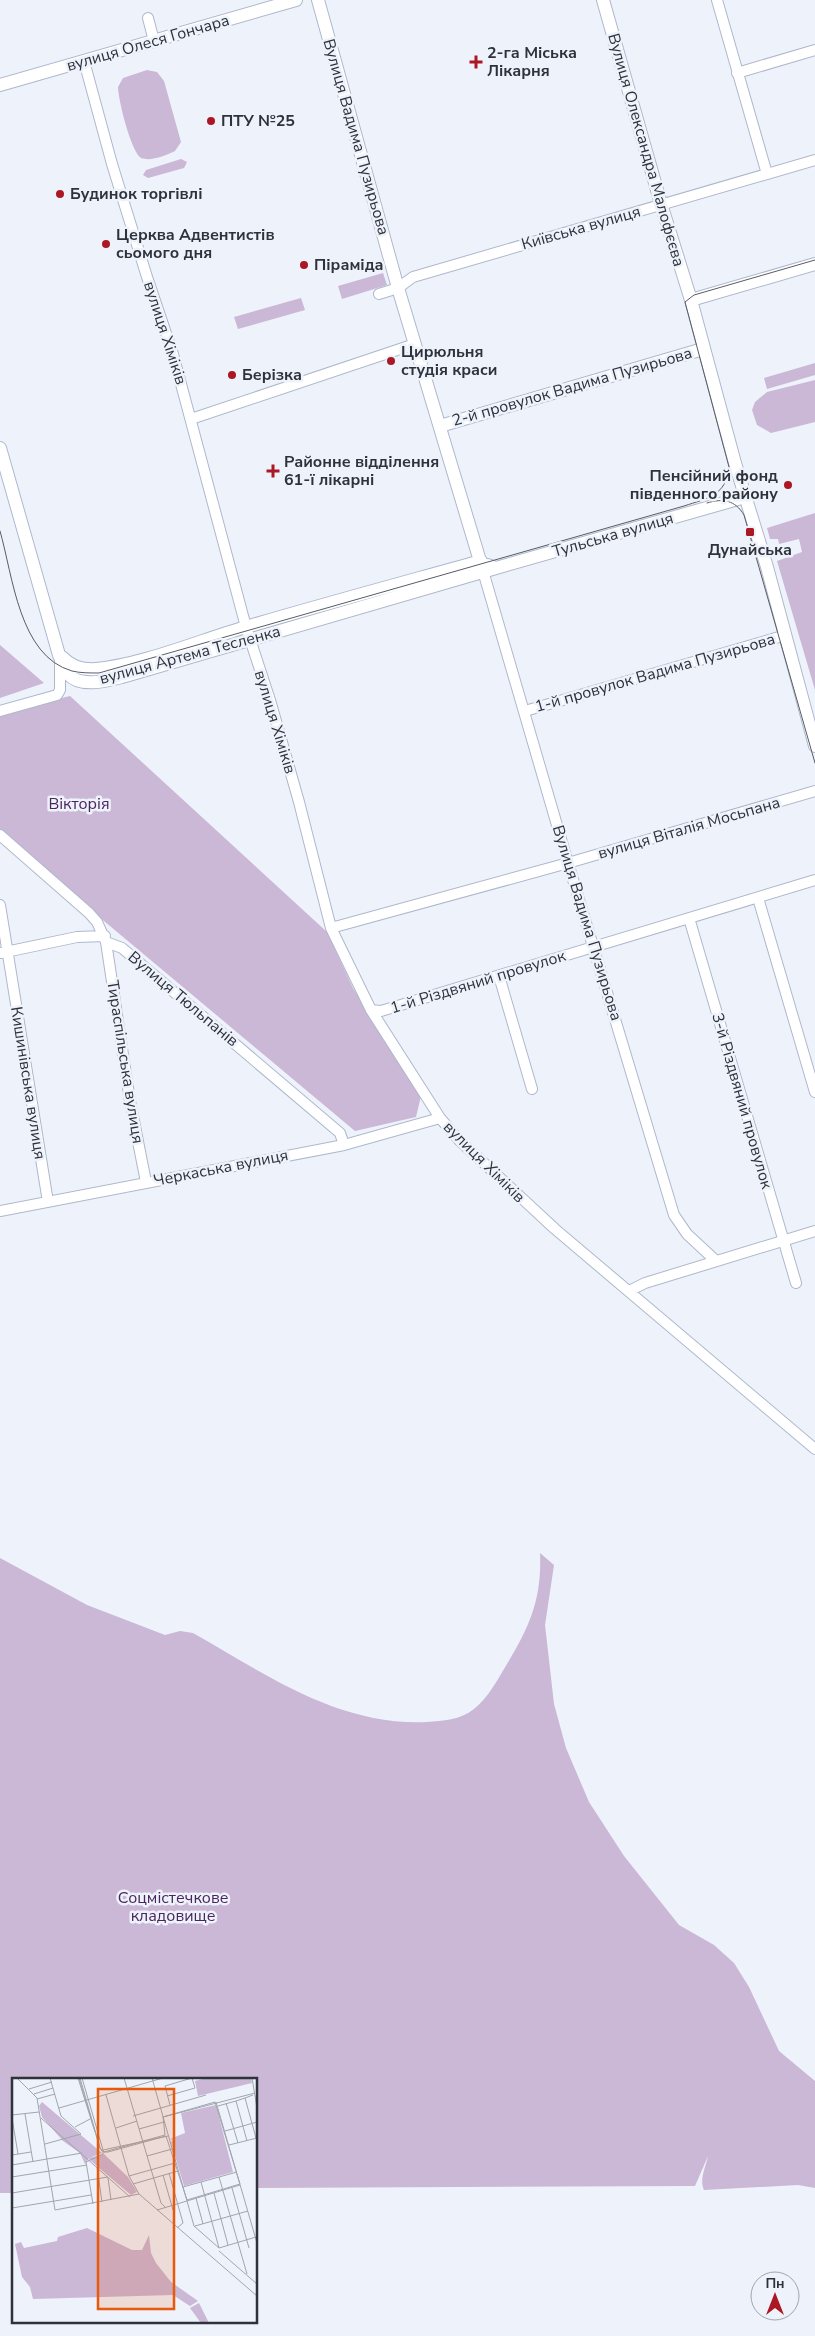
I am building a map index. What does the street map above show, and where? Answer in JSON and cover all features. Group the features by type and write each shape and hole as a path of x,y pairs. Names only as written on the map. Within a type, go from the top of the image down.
{"street":[{"name":"вулиця Олеся Гончара","path":"0,85 296,0"},
{"name":"Вулиця Вадима Пузирьова","path":"318,0 398,288 440,426 487,567 568,863 595,947 674,1215 687,1234 716,1261"},
{"name":"Вулиця Олександра Малофєєва","path":"603,0 661,204 691,300"},
{"path":"717,0 766,174"},
{"path":"148,18 154,41"},
{"path":"737,73 815,50"},
{"name":"вулиця Хіміків","path":"84,61 98,118 173,354 248,633 296,793 331,928 371,1010 440,1118 505,1184 815,1449"},
{"name":"Київська вулиця","path":"379,294 398,288 413,277 815,160"},
{"path":"815,264 691,300 703,349 786,635 815,746"},
{"path":"191,419 415,344"},
{"name":"2-й провулок Вадима Пузирьова","path":"440,426 703,349"},
{"path":"0,448 60,655 60,690 57,696 0,711"},
{"name":"Тульська вулиця","path":"487,567 745,497"},
{"name":"вулиця Артема Тесленка","path":"60,655 69,664 80,668 96,669 248,633 487,567"},
{"name":"1-й провулок Вадима Пузирьова","path":"525,711 786,635"},
{"name":"вулиця Віталія Мосьпана","path":"331,928 568,863 815,791"},
{"name":"Вулиця Тюльпанів","path":"0,835 89,913 106,939 122,948 226,1034 340,1133 344,1145"},
{"name":"1-й Різдвяний провулок","path":"371,1010 381,1011 815,880"},
{"path":"758,898 815,1092"},
{"name":"Кишинівська вулиця","path":"0,905 3,952 48,1202"},
{"name":"3-й Різдвяний провулок","path":"689,918 796,1283"},
{"path":"3,952 77,937 106,939"},
{"name":"Тираспільська вулиця","path":"106,939 130,1101 146,1182"},
{"path":"499,976 532,1089"},
{"name":"Черкаська вулиця","path":"0,1211 344,1145 440,1118"},
{"path":"629,1291 646,1283 815,1231"}],"green space":[{"path":"147,70 157,72 164,81 181,142 175,151 154,159 141,158 133,146 123,113 118,87 123,78"},
{"path":"181,159 187,162 184,168 148,178 143,175 146,170"},
{"path":"383,273 387,285 342,299 338,286"},
{"path":"301,298 305,310 238,329 234,317"},
{"path":"815,363 815,375 767,389 764,378"},
{"path":"815,380 815,422 771,433 757,425 752,410 755,402 767,392"},
{"path":"815,513 815,690 777,561 802,552 799,539 779,544 778,539 770,539 767,528"},
{"path":"0,645 44,683 0,698"},
{"name":"Вікторія","path":"70,696 327,932 353,988 421,1096 416,1117 355,1131 0,834 0,713"},
{"name":"Соцмістечкове кладовище","path":"540,1553 554,1565 545,1625 554,1704 566,1748 589,1802 624,1856 679,1925 714,1945 734,1963 749,1987 779,2051 815,2081 815,2188 798,2185 704,2190 703,2177 708,2156 695,2186 258,2188 258,2078 12,2078 12,2193 0,2193 0,1558 87,1605 165,1635 180,1631 193,1633 276,1681 333,1707 363,1716 394,1721 427,1722 463,1716 479,1705 484,1699 515,1650 528,1624 537,1598"}],"tram line":[{"path":"0,531 21,612 29,632 40,649 54,663 72,671 99,673 701,501 720,490 727,477 729,467 685,302 694,295 815,260"},
{"path":"707,503 718,501 733,503 744,515 815,763"}],"place":[{"name":"2-га Міська Лікарня","path":"476,62"},
{"name":"ПТУ №25","path":"211,121"},
{"name":"Будинок торгівлі","path":"60,194"},
{"name":"Церква Адвентистів сьомого дня","path":"106,244"},
{"name":"Піраміда","path":"304,265"},
{"name":"Цирюльня студія краси","path":"391,361"},
{"name":"Берізка","path":"232,375"},
{"name":"Районне відділення 61-ї лікарні","path":"273,471"},
{"name":"Пенсійний фонд південного району","path":"788,485"},
{"name":"Дунайська","path":"750,532"}]}
